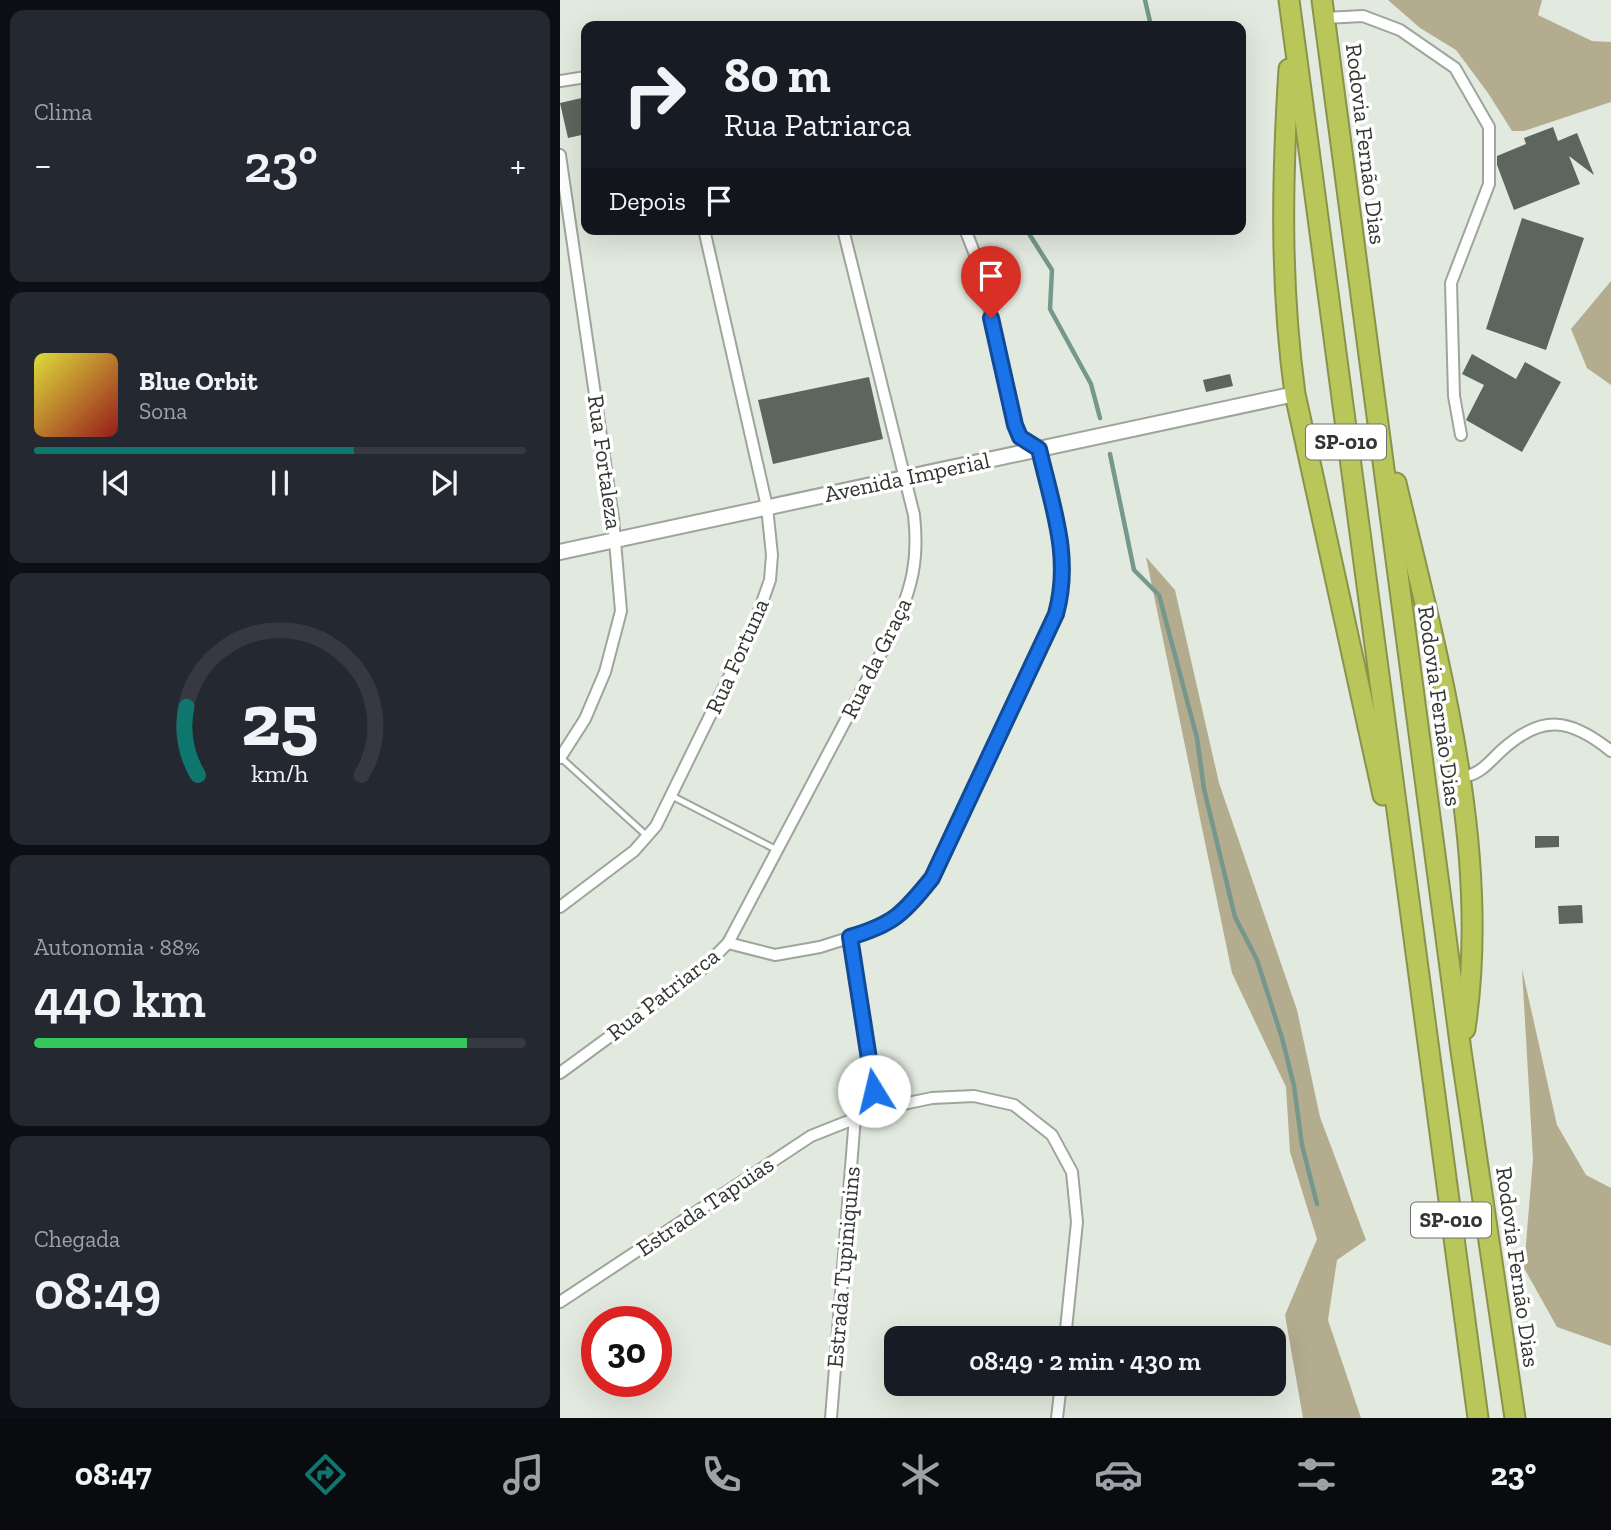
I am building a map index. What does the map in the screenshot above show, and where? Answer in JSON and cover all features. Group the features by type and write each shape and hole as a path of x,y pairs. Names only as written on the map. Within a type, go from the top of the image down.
{"highway":[{"name":"SP-010","path":"1289,0 1478,1418"},
{"name":"Rodovia Fernão Dias","path":"1323,9 1461,1051 1515,1418"},
{"path":"1292,26 1283,206 1287,329 1295,394 1374,761 1402,858"},
{"path":"1372,380 1462,777 1472,979 1461,1051"}],"main road":[{"name":"Avenida Imperial","path":"560,552 1295,394"}],"street":[{"path":"1323,9 1363,16 1400,30 1455,68 1489,127 1489,184 1451,283 1454,396 1461,435"},
{"path":"560,81 581,78"},
{"name":"Rua Fortaleza","path":"560,155 615,539 621,611 605,672 585,719 560,757"},
{"name":"Rua Fortuna","path":"560,907 635,851 648,836 672,796 753,628 770,580 772,555 767,507 705,235"},
{"name":"Rua da Graça","path":"728,943 895,627 911,588 918,550 914,515 845,235"},
{"path":"967,235 981,270 1015,425 1020,437 1039,449"},
{"name":"Rua Patriarca","path":"560,1073 702,969 728,943 775,955 883,927 910,906 932,878 1056,614 1064,586 1063,553 1039,449"},
{"path":"1462,777 1485,767 1530,728 1559,722 1591,735 1611,751"},
{"path":"850,937 879,1109"},
{"name":"Estrada Tapuias","path":"560,1302 811,1136 879,1109 932,1098 974,1096 1014,1105 1052,1135 1072,1172 1077,1222 1066,1326"},
{"name":"Estrada Tupiniquins","path":"831,1418 855,1117"},
{"path":"1057,1418 1060,1396"}],"lane":[{"path":"560,757 648,836"},
{"path":"672,796 777,850"}],"shaded area":[{"path":"1388,0 1542,0 1538,15 1592,41 1611,42 1611,102 1524,131 1512,131 1456,50 1420,28"},
{"path":"1611,281 1611,385 1587,368 1571,329"},
{"path":"1146,557 1175,590 1219,783 1297,1010 1320,1117 1366,1240 1337,1260 1328,1320 1361,1418 1303,1418 1285,1315 1317,1239 1290,1152 1286,1087 1232,973"},
{"path":"1522,969 1557,1125 1586,1175 1611,1188 1611,1346 1557,1327 1524,1268 1533,1159"}],"building":[{"path":"581,98 581,135 568,138 560,103"},
{"path":"1553,127 1558,141 1577,133 1594,175 1569,156 1580,184 1514,210 1497,165 1497,156 1526,144 1524,138"},
{"path":"1522,218 1584,238 1546,350 1486,329"},
{"path":"1472,354 1516,379 1525,362 1561,382 1522,452 1466,420 1484,385 1462,374"},
{"path":"1230,374 1233,386 1206,392 1203,380"},
{"path":"869,377 883,439 773,464 758,400"},
{"path":"1535,836 1559,836 1559,847 1535,848"},
{"path":"1582,905 1583,923 1559,924 1558,906"}],"waterway":[{"path":"1145,0 1150,21"},
{"path":"1030,235 1052,270 1050,309 1091,384 1100,418"},
{"path":"1110,454 1134,570 1159,595 1197,738 1204,789 1235,917 1257,960 1282,1038 1294,1086 1302,1145 1317,1204"}],"route":[{"path":"874,1091 850,937 883,927 910,906 932,878 1056,614 1064,586 1063,553 1039,449 1020,437 1015,425 991,318"}]}
